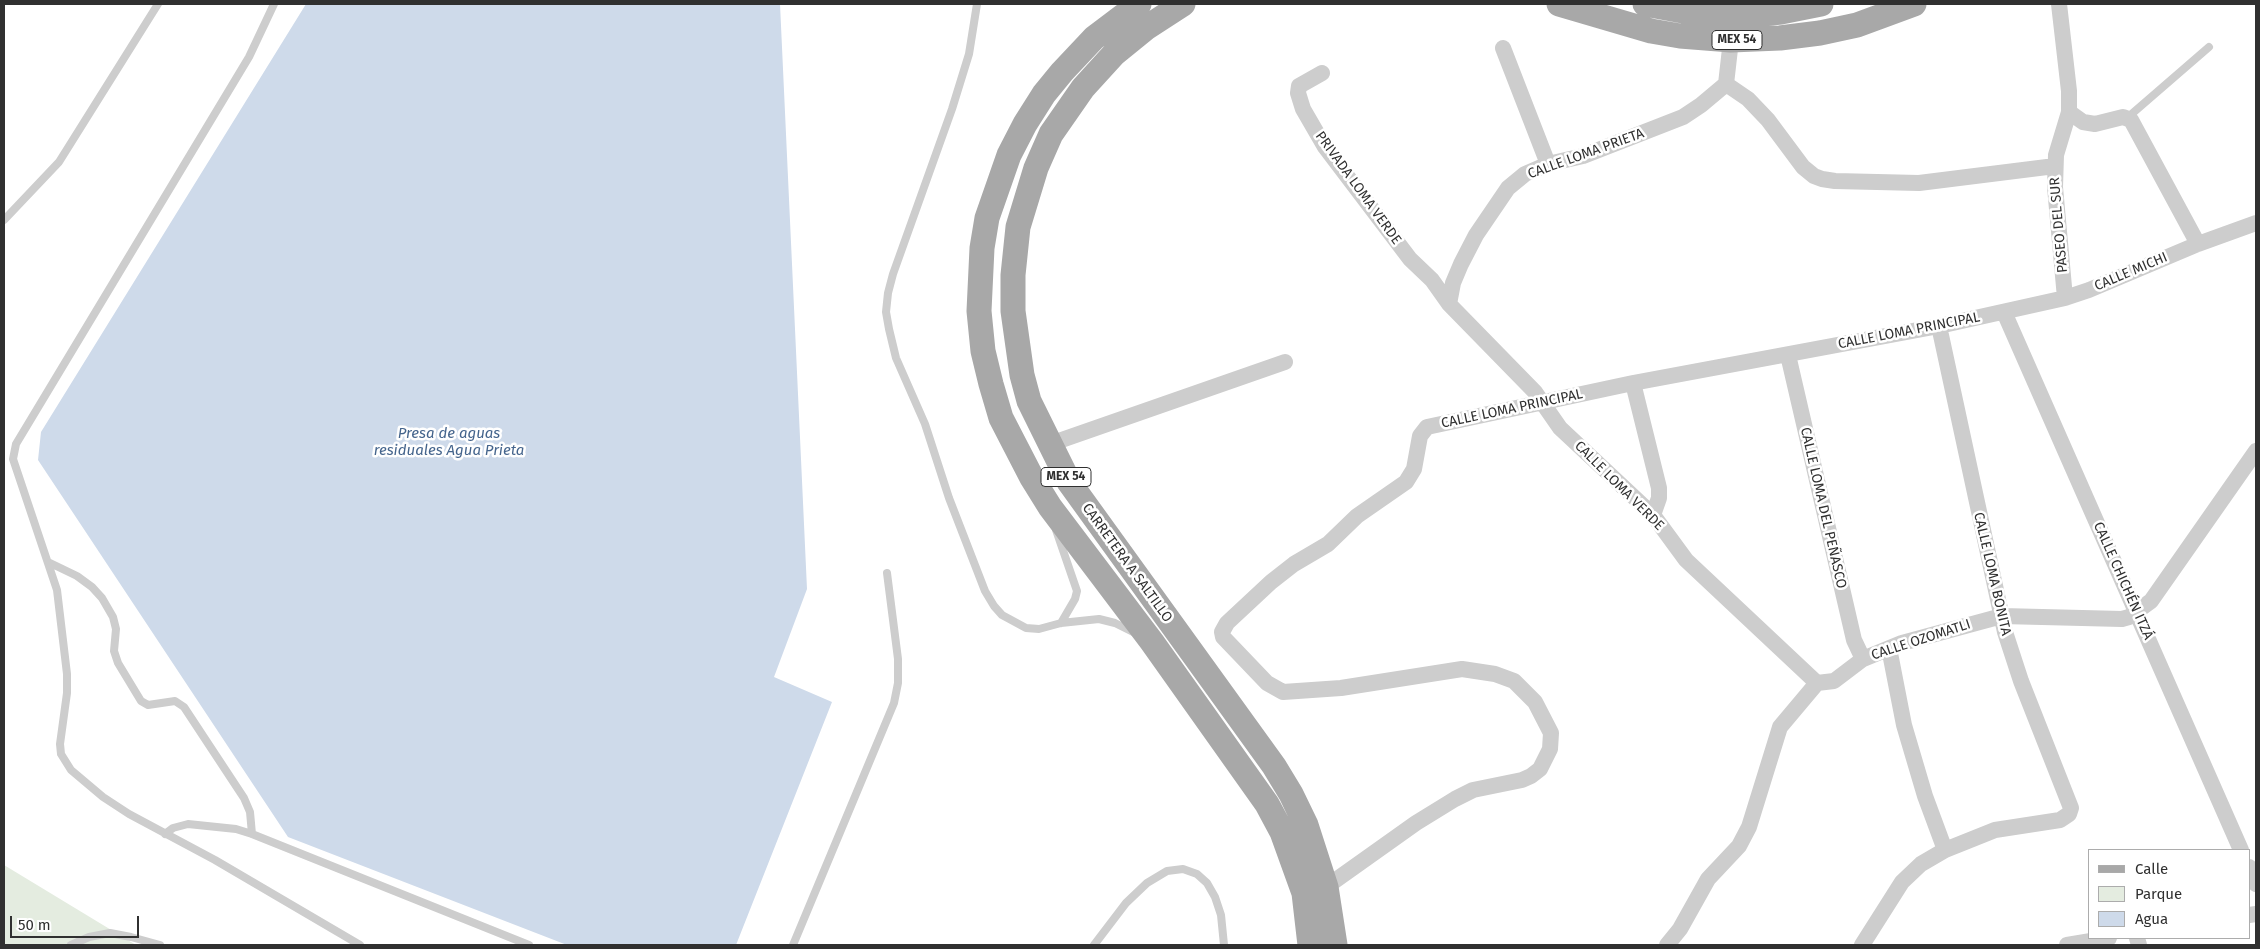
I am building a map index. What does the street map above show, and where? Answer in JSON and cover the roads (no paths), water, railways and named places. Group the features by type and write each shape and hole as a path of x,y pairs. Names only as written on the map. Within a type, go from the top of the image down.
{"main road":[{"name":"CARRETERA A SALTILLO","path":"1139,4 1094,38 1044,94 1024,124 1009,155 987,218 982,248 979,311 985,359 1001,418 1032,478 1050,507 1152,642 1267,804 1282,832 1304,893 1310,945"},
{"name":"CARRETERA A SALTILLO","path":"1183,4 1146,28 1114,54 1083,88 1051,134 1026,197 1015,246 1013,312 1022,375 1029,401 1069,482 1092,517 1274,766 1306,826 1326,887 1335,945"},
{"name":"MEX 54","path":"1559,4 1651,31 1680,36 1731,40 1780,38 1820,33 1857,25 1914,4"},
{"name":"MEX 54","path":"1645,4 1688,12 1743,16 1781,12 1821,4"}],"street":[{"name":"PASEO DEL SUR","path":"2059,4 2070,112 2055,166 2054,187 2065,298"},
{"path":"1731,40 1726,84 1743,95 1761,113 1803,167 1814,176 1835,181 1932,182 2055,166"},
{"path":"1504,48 1548,164"},
{"name":"PRIVADA LOMA VERDE","path":"1322,73 1304,82 1298,90 1309,121 1325,148 1410,259 1432,280 1449,304"},
{"name":"CALLE LOMA PRIETA","path":"1449,304 1453,283 1460,264 1497,202 1508,188 1525,174 1548,164 1583,156 1683,117 1701,106 1726,84"},
{"path":"2070,112 2083,122 2095,124 2118,118 2127,118 2134,124 2198,244"},
{"name":"CALLE MICHI","path":"2004,312 2065,298 2198,244 2256,224"},
{"name":"CALLE LOMA VERDE","path":"1449,304 1503,358 1544,403 1560,428 1653,516 1686,560 1817,683"},
{"name":"CALLE LOMA PRINCIPAL","path":"1326,887 1416,823 1455,799 1474,790 1522,780 1531,776 1540,769 1550,749 1551,733 1535,702 1514,682 1495,674 1462,669 1341,688 1289,692 1277,690 1267,683 1226,641 1222,632 1224,627 1271,582 1294,564 1328,544 1357,516 1406,482 1414,469 1420,436 1426,427 1633,383 1788,356 2004,312"},
{"name":"CALLE CHICHÉN ITZÁ","path":"2004,312 2242,849"},
{"name":"CALLE LOMA BONITA","path":"1939,326 2004,632 2021,682 2070,803 2069,814 2060,820 1995,830 1945,850"},
{"name":"CALLE LOMA DEL PEÑASCO","path":"1788,356 1854,640 1863,659"},
{"path":"1050,444 1285,362"},
{"path":"1633,383 1659,488 1659,498 1653,516"},
{"path":"2137,613 2151,601 2256,451"},
{"name":"CALLE OZOMATLI","path":"1817,683 1834,681 1863,659 1889,648 2002,616 2122,619 2137,613"},
{"path":"1862,945 1910,872 1945,850 1925,796 1904,725 1889,648"},
{"path":"1668,945 1680,929 1708,879 1739,846 1752,818 1780,727 1817,683"},
{"path":"2250,869 2256,884"},
{"path":"2067,945 2103,939"}],"lane":[{"path":"4,220 59,162 158,4"},
{"path":"274,4 249,57 13,448 14,465 56,590 67,674 67,693 60,744 61,754 71,770 92,788 129,814 215,860 360,945"},
{"path":"977,4 968,54 952,109 893,274 888,293 886,312 896,358 925,424 949,498 985,591 1002,615 1026,628 1039,629 1062,623 1108,621 1152,642"},
{"path":"2127,118 2209,47"},
{"path":"1050,507 1060,546 1077,591 1075,599 1062,623"},
{"path":"48,562 78,576 102,598 113,617 116,630 114,651 118,663 139,699 148,705 174,701 184,707 244,798 250,812 252,834"},
{"path":"793,945 894,703 898,683 898,659 887,573"},
{"path":"165,834 173,828 188,824 252,834 529,945"},
{"path":"1094,945 1126,903 1147,883 1167,871 1183,869 1197,874 1207,883 1215,897 1220,915 1224,945"},
{"path":"72,945 89,936 110,934 131,937 160,945"}],"water":[{"name":"Presa de aguas residuales Agua Prieta","path":"306,4 780,4 807,589 774,677 832,702 736,945 567,945 288,837 38,460 41,432"}]}
